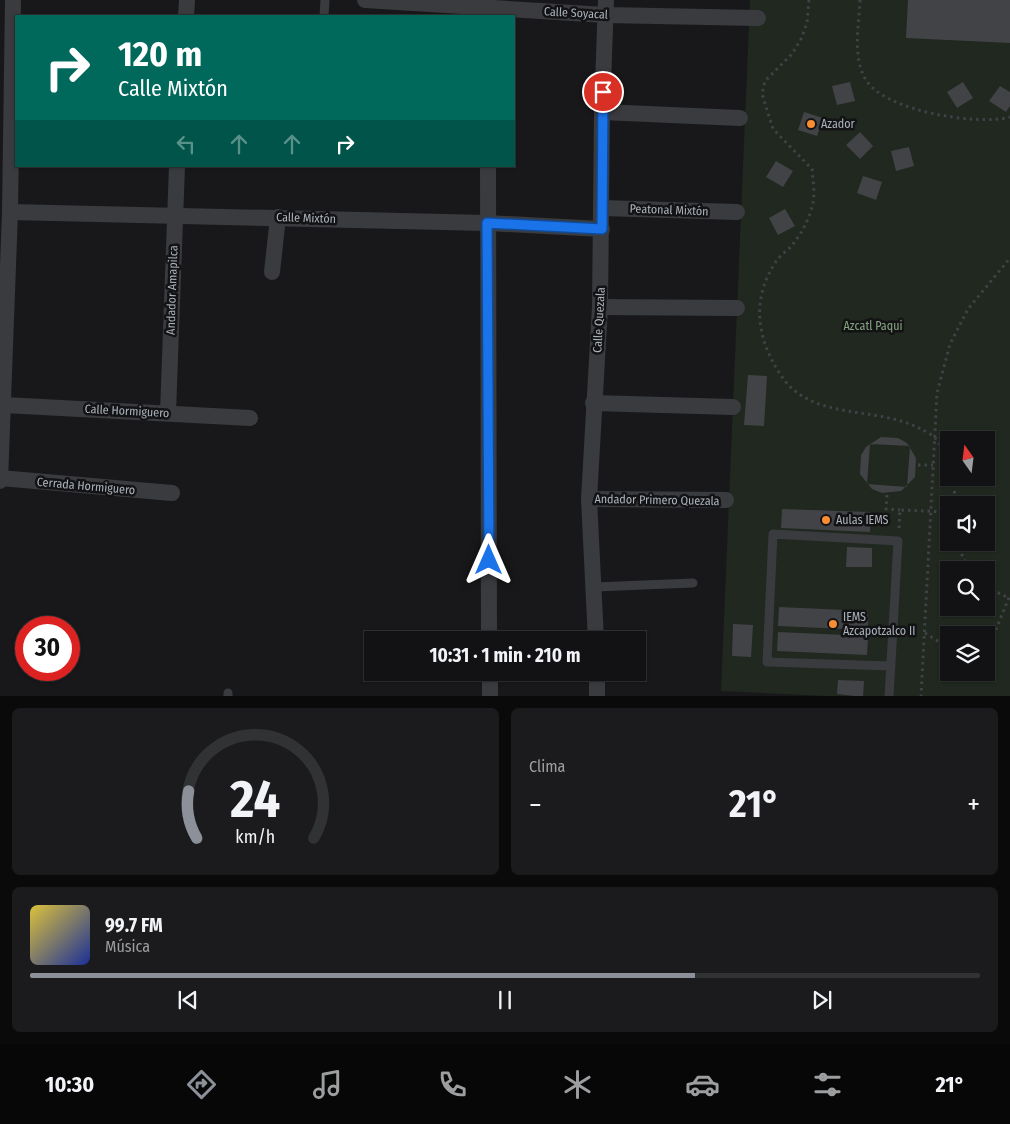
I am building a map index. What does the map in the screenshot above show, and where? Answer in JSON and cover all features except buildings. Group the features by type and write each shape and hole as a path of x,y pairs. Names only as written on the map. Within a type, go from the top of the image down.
{"street":[{"path":"0,479 10,212 13,0"},
{"path":"186,15 187,0"},
{"name":"Calle Soyacal","path":"365,0 492,8 606,7 758,18"},
{"name":"Calle Quezala","path":"596,631 589,499 600,307 602,112 606,7"},
{"path":"602,112 740,118"},
{"name":"Andador Amapilca","path":"168,413 177,167"},
{"path":"488,167 489,631"},
{"name":"Peatonal Mixtón","path":"601,208 737,212"},
{"name":"Calle Mixtón","path":"10,212 487,223 602,229"},
{"path":"272,272 278,217"},
{"path":"600,307 737,308"},
{"path":"593,403 733,407"},
{"name":"Calle Hormiguero","path":"4,405 250,418"},
{"name":"Cerrada Hormiguero","path":"0,479 172,493"},
{"name":"Andador Primero Quezala","path":"589,499 726,500"},
{"path":"490,681 490,696"},
{"path":"597,681 597,696"}],"lane":[{"path":"324,15 325,0"},
{"path":"889,696 891,666 898,541 773,534 767,662 891,666"},
{"path":"595,587 693,584"}],"path":[{"path":"809,0 807,23 801,39 792,54 766,80 762,94 773,129 812,169 813,202 802,230 793,244 778,259 766,282 760,305 760,331 768,353 781,376 797,394 823,407 907,422 934,436 940,447"},
{"path":"860,0 857,48 866,81 890,99 927,113 962,120 1010,117"},
{"path":"921,696 937,393 950,344 968,309 1010,258"},
{"path":"918,464 933,465"},
{"path":"887,496 886,509 940,512"},
{"path":"898,541 900,510"},
{"path":"995,591 1010,597 995,633"},
{"path":"924,632 940,642"}],"green space":[{"name":"Azcatl Paqui","path":"750,0 1010,0 1010,696 826,696 721,691"}],"place":[{"name":"Azador","path":"811,124"},
{"name":"Aulas IEMS","path":"826,520"},
{"name":"IEMS Azcapotzalco II","path":"833,624"}],"route":[{"path":"489,560 487,223 602,229 603,92"}]}
